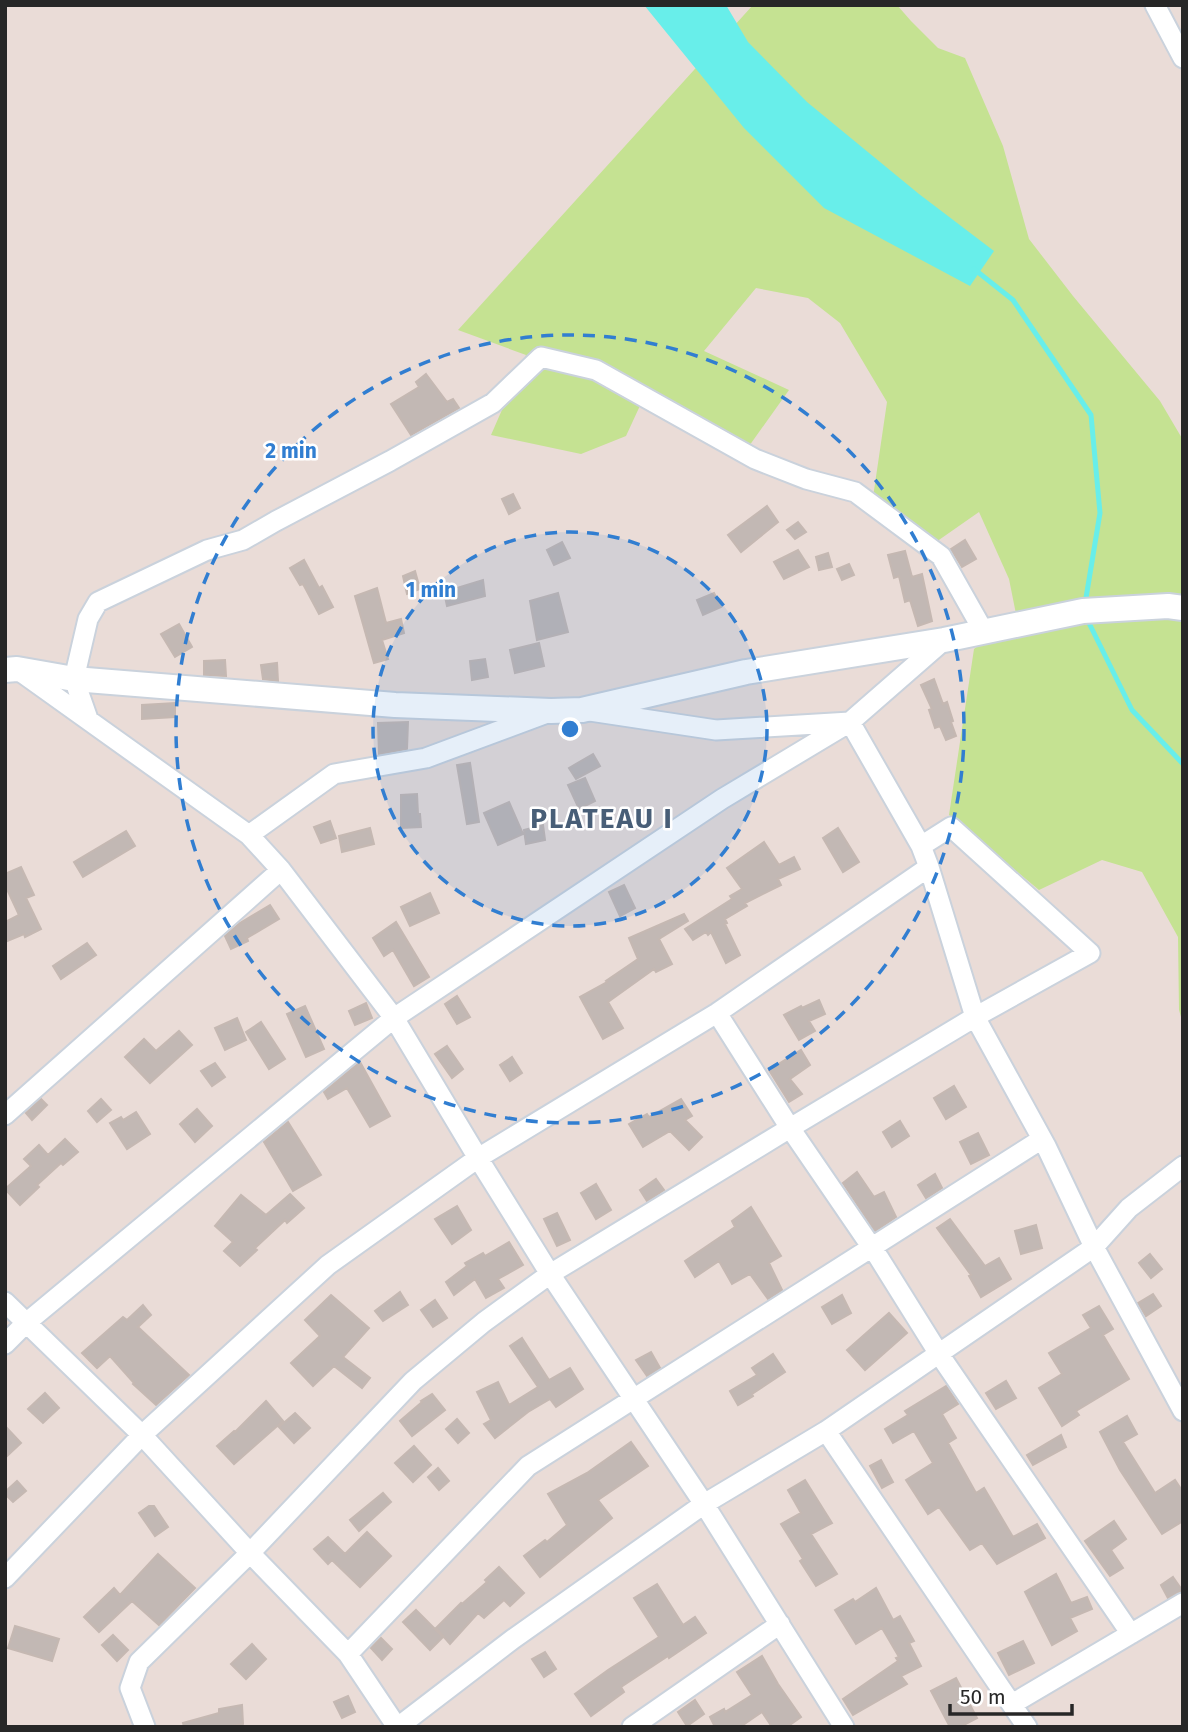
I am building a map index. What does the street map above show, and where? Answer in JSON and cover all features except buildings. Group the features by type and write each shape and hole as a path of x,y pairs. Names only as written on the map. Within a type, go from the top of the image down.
{"street":[{"path":"1155,5 1183,58"},
{"path":"88,719 74,679 88,619 98,602 207,550 243,540 390,461 494,403 541,357 596,370 755,459 806,479 855,492 941,556 984,632"},
{"path":"582,710 746,672 944,640 1083,611 1168,606 1183,608"},
{"path":"5,1344 394,1018 722,799 850,722 944,640"},
{"path":"11,670 74,679 395,705 582,710 716,730 850,722"},
{"path":"11,670 88,719 249,835 281,870 394,1018 550,1274 704,1504 844,1727"},
{"path":"249,835 334,774 426,758 551,711"},
{"path":"850,722 921,846 975,1017 1042,1139 1094,1247 1183,1411"},
{"path":"145,1727 130,1688 139,1662 250,1553 413,1381 484,1322 550,1274 975,1017 1090,953 951,827 921,846"},
{"path":"5,1578 142,1435 328,1265 478,1158 717,1013 929,867"},
{"path":"5,1115 281,870"},
{"path":"717,1013 939,1354 1131,1634"},
{"path":"348,1654 528,1466 1042,1139"},
{"path":"5,1302 142,1435 250,1553 348,1654 397,1727 513,1639 704,1504 826,1431 1094,1247 1129,1208 1183,1166"},
{"path":"826,1431 1027,1727"},
{"path":"1012,1704 1183,1603"},
{"path":"632,1727 780,1624"}],"green space":[{"path":"753,5 897,5 938,48 965,58 1003,146 1029,239 1160,401 1183,440 1183,1024 1179,1010 1178,937 1142,872 1102,860 1039,890 949,815 974,649 1016,614 1009,579 979,512 936,542 872,504 887,402 840,323 808,298 756,288 704,351 789,390 742,456 644,397 626,436 581,454 491,435 526,355 458,330"}],"water":[{"path":"644,5 726,5 748,42 807,102 919,194 994,251 970,286 824,208 744,128"}],"waterway":[{"path":"974,269 1013,300 1091,415 1100,513 1085,604"},
{"path":"1087,619 1132,710 1183,764"}],"district":[{"name":"PLATEAU I","path":"602,818"}]}
